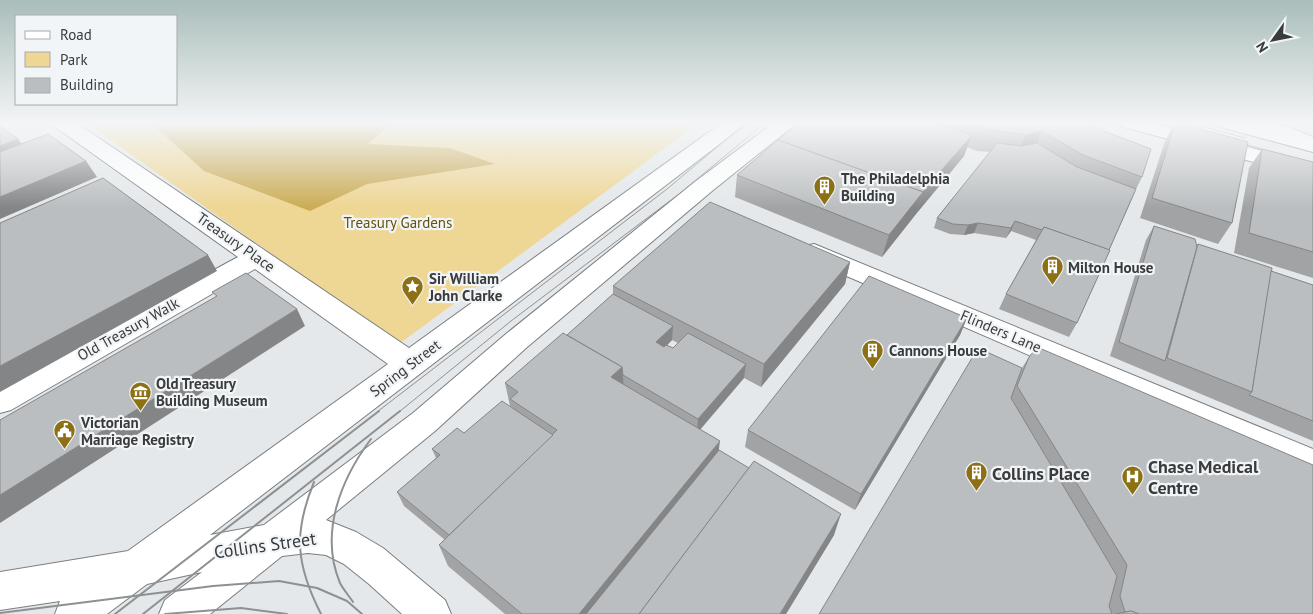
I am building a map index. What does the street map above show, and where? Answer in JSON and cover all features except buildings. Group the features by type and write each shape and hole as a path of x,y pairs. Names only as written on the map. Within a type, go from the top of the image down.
{"street":[{"name":"Treasury Place","path":"103,151 410,364"},
{"name":"Spring Street","path":"75,614 291,455 652,183 699,151"},
{"path":"179,614 424,422 516,341 689,199 751,151"},
{"path":"1236,151 1313,171"},
{"path":"652,183 719,211"},
{"name":"Flinders Lane","path":"788,240 1313,464"},
{"name":"Old Treasury Walk","path":"0,401 257,257"},
{"name":"Collins Street","path":"351,479 343,486 334,501 332,509 334,518 348,537 386,574"},
{"name":"Collins Street","path":"0,591 66,582 269,542 311,536 327,537 363,555 431,614"}],"green space":[{"name":"Treasury Gardens","path":"126,151 661,151 399,344"}],"shaded area":[{"path":"182,151 457,151 495,164 367,184 310,211 204,171"}],"tram line":[{"path":"377,412 667,189 713,151"},
{"path":"399,412 511,321 679,194 731,151"},
{"path":"1268,151 1313,163"},
{"path":"139,595 379,411"},
{"path":"172,591 400,411"},
{"path":"353,602 340,583 334,564 333,526 336,507 342,489 371,439"},
{"path":"309,586 302,564 300,533 307,500 314,482"},
{"path":"172,591 279,581 309,586"},
{"path":"309,586 347,601 362,614"},
{"path":"309,586 321,614"},
{"path":"139,595 172,591"},
{"path":"143,614 172,591"},
{"path":"0,613 139,595"},
{"path":"115,614 139,595"},
{"path":"165,614 241,608 287,614"}],"place":[{"name":"The Philadelphia Building","path":"825,206"},
{"name":"Milton House","path":"1052,286"},
{"name":"Sir William John Clarke","path":"413,306"},
{"name":"Cannons House","path":"873,369"},
{"name":"Old Treasury Building Museum","path":"140,411"},
{"name":"Victorian Marriage Registry","path":"65,450"},
{"name":"Collins Place","path":"976,492"},
{"name":"Chase Medical Centre","path":"1132,495"}]}
